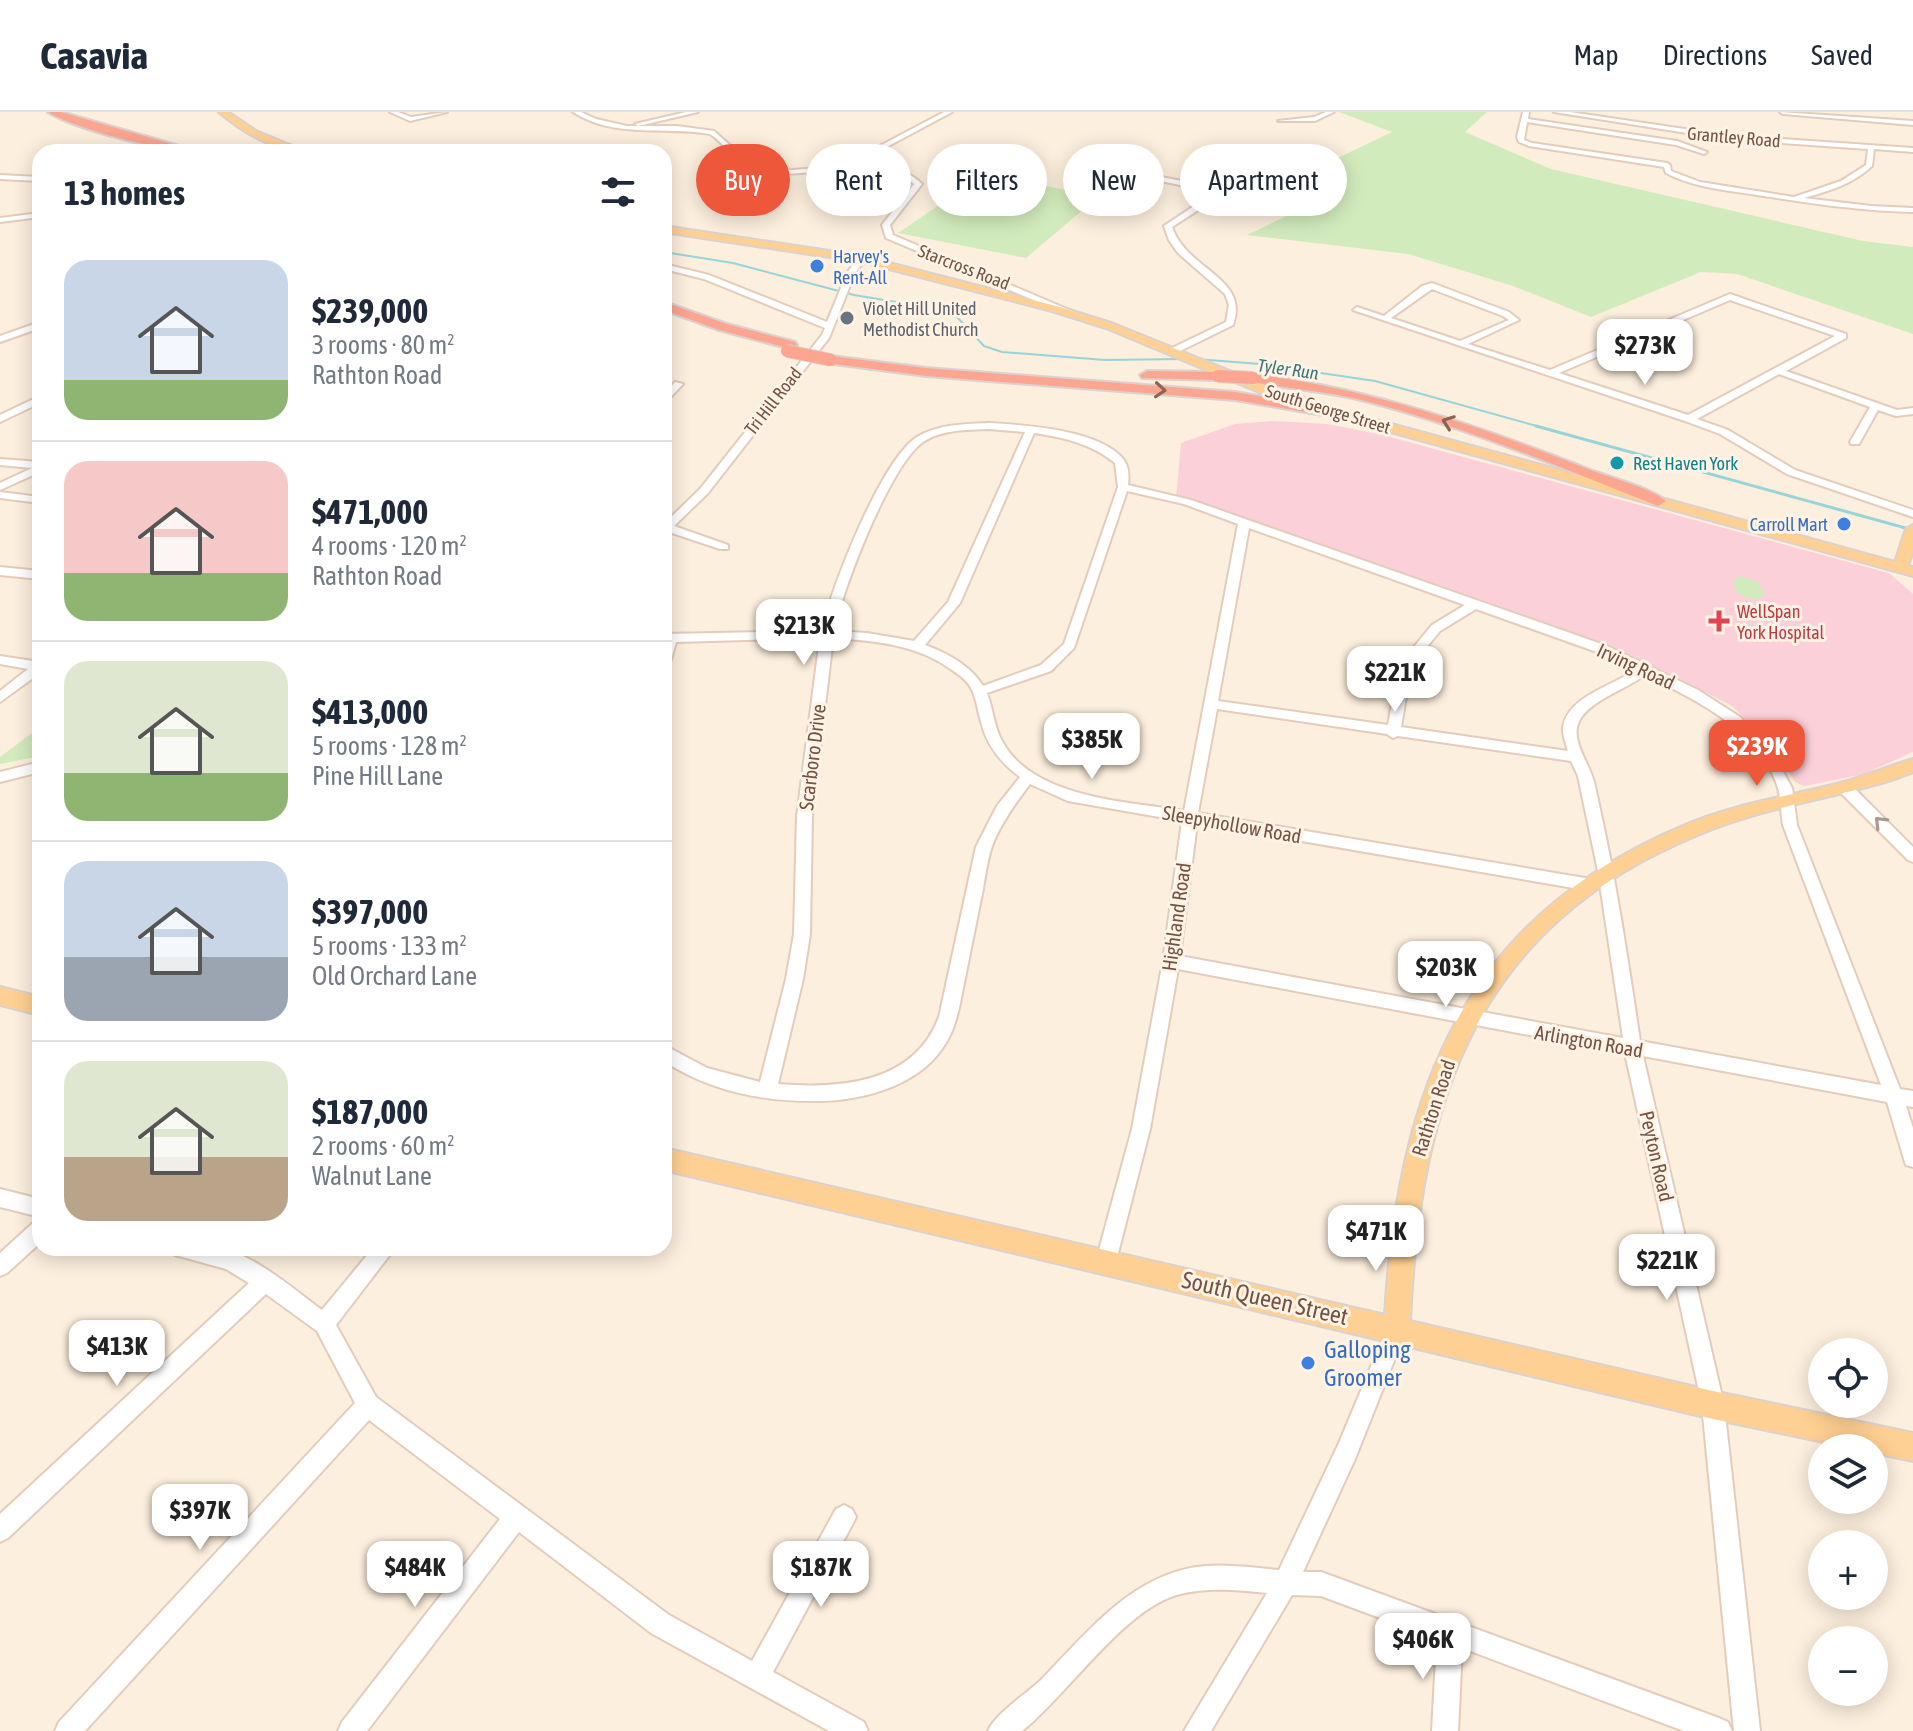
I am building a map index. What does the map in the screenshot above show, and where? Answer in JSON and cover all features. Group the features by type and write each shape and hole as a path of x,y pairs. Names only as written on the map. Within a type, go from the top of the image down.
{"highway":[{"path":"37,112 89,131 141,144"},
{"path":"52,112 162,144"},
{"path":"672,309 789,348"},
{"path":"672,317 727,336 926,372 1235,396 1340,414"},
{"path":"833,357 977,370 1218,376 1311,385 1394,403 1658,501"}],"main road":[{"path":"223,112 253,133 282,144"},
{"name":"South George Street","path":"672,230 862,259 1077,315 1263,389 1340,414 1909,570"},
{"path":"1912,530 1909,570 1913,581"},
{"name":"Rathton Road","path":"1397,1328 1404,1221 1414,1167 1441,1072 1467,1017 1496,971 1537,923 1585,884 1650,847 1696,828 1846,789 1913,765"},
{"path":"0,996 32,1004"},
{"name":"South Queen Street","path":"672,1161 1397,1328 1713,1405 1913,1447"}],"street":[{"path":"393,112 414,119 444,112"},
{"path":"615,128 695,112"},
{"path":"888,144 949,112"},
{"path":"1281,121 1315,119 1331,112"},
{"name":"Grantley Road","path":"1557,112 1725,137 1913,150"},
{"path":"1783,112 1858,121 1913,123"},
{"name":"Starcross Road","path":"577,113 615,128 712,132 724,140 734,155 748,166 777,172 806,171"},
{"path":"1525,116 1677,143 1704,152 1667,165 1531,145 1521,141 1520,137 1525,116"},
{"path":"1792,199 1842,186 1850,181 1869,166 1871,148"},
{"path":"1667,165 1668,172 1687,183 1843,208 1913,210"},
{"path":"0,177 32,179"},
{"name":"Starcross Road","path":"911,177 918,184 911,193"},
{"path":"1164,180 1187,184 1205,192 1200,205 1168,226 1169,233 1174,245 1188,261 1227,292 1233,303 1230,323 1173,351"},
{"path":"0,220 32,216"},
{"name":"Starcross Road","path":"893,216 886,225 889,236 1077,315"},
{"name":"Tri Hill Road","path":"672,523 704,491 831,327 851,273 862,259"},
{"path":"672,269 706,277 831,327"},
{"path":"1385,319 1432,286 1515,320 1460,344"},
{"path":"1550,374 1730,297 1843,336 1689,419"},
{"path":"1357,310 1689,419 1724,432 1791,472 1913,514"},
{"path":"0,327 19,331"},
{"path":"0,339 32,327"},
{"path":"1778,371 1896,413 1913,411"},
{"path":"0,419 32,403"},
{"path":"1855,442 1875,406"},
{"name":"Scarboro Drive","path":"767,1090 790,996 804,915 803,835 827,637 836,597 850,559 879,501 912,447 932,433 960,428 1030,431 1084,440 1118,460 1123,468 1123,487"},
{"path":"918,645 954,603 1030,431"},
{"path":"0,462 32,466"},
{"path":"0,487 32,471"},
{"path":"672,638 874,636 918,645 949,659 981,691 1046,668 1070,645 1123,487"},
{"name":"Irving Road","path":"1123,487 1187,502 1602,649 1693,693 1754,736 1785,788 1790,825 1894,1096 1913,1159"},
{"path":"0,495 32,499"},
{"name":"Highland Road","path":"1106,1261 1141,1129 1171,961 1190,817 1244,523"},
{"path":"672,531 724,547"},
{"path":"0,571 32,574"},
{"path":"1393,733 1405,665 1436,628 1475,604"},
{"path":"0,660 32,666"},
{"name":"Peyton Road","path":"1644,670 1586,703 1575,714 1569,728 1576,757 1585,776 1606,871 1633,1049 1713,1405 1747,1731"},
{"path":"0,698 32,673"},
{"name":"Sleepyhollow Road","path":"981,691 991,735 1006,756 1028,777 1068,796 1585,884"},
{"path":"1210,704 1393,733 1576,757"},
{"path":"0,777 32,769"},
{"path":"672,1057 703,1075 735,1085 809,1094 876,1086 916,1066 939,1040 948,1017 984,847 1002,810 1028,777"},
{"path":"1846,789 1913,856"},
{"name":"Arlington Road","path":"1171,961 1913,1099"},
{"path":"0,1198 32,1206"},
{"path":"0,1266 32,1237"},
{"path":"212,1256 230,1261 265,1281 324,1324 368,1405 660,1624 855,1731"},
{"path":"324,1324 379,1256"},
{"path":"0,1530 265,1281"},
{"name":"Rathton Road","path":"1197,1731 1285,1585 1347,1451 1397,1328"},
{"path":"68,1731 368,1405"},
{"path":"351,1731 517,1516"},
{"path":"756,1678 844,1517"},
{"path":"1001,1731 1026,1715 1106,1631 1151,1592 1202,1577 1285,1585 1321,1584 1719,1731"},
{"path":"1445,1731 1450,1634"}],"shaded area":[{"name":"WellSpan York Hospital","path":"1273,421 1327,424 1383,435 1889,573 1913,594 1913,752 1864,774 1804,786 1795,782 1773,745 1732,706 1674,676 1603,648 1176,499 1181,443 1235,424"}],"green space":[{"path":"1339,112 1487,112 1465,132 1551,169 1863,241 1913,247 1913,334 1737,274 1701,272 1591,317 1513,286 1408,254 1247,235 1286,216 1347,216 1347,154 1392,132"},
{"path":"1047,186 1063,190 1063,216 1076,216 1026,258 898,233 927,213 927,216 1047,216"},
{"path":"1741,576 1758,582 1764,592 1761,598 1751,600 1736,592 1733,581"},
{"path":"32,733 32,758 0,764 0,757"}],"waterway":[{"name":"Tyler Run","path":"672,253 733,263 854,295 932,308 957,317 984,346 1002,352 1105,360 1183,359"},
{"name":"Tyler Run","path":"1196,359 1260,364 1375,381 1544,428"},
{"name":"Tyler Run","path":"1536,426 1913,530"}],"place":[{"name":"Harvey's Rent-All","path":"817,266"},
{"name":"Violet Hill United Methodist Church","path":"847,318"},
{"name":"Rest Haven York","path":"1617,463"},
{"name":"Carroll Mart","path":"1844,524"},
{"name":"WellSpan York Hospital","path":"1719,621"},
{"name":"Galloping Groomer","path":"1308,1363"}]}
